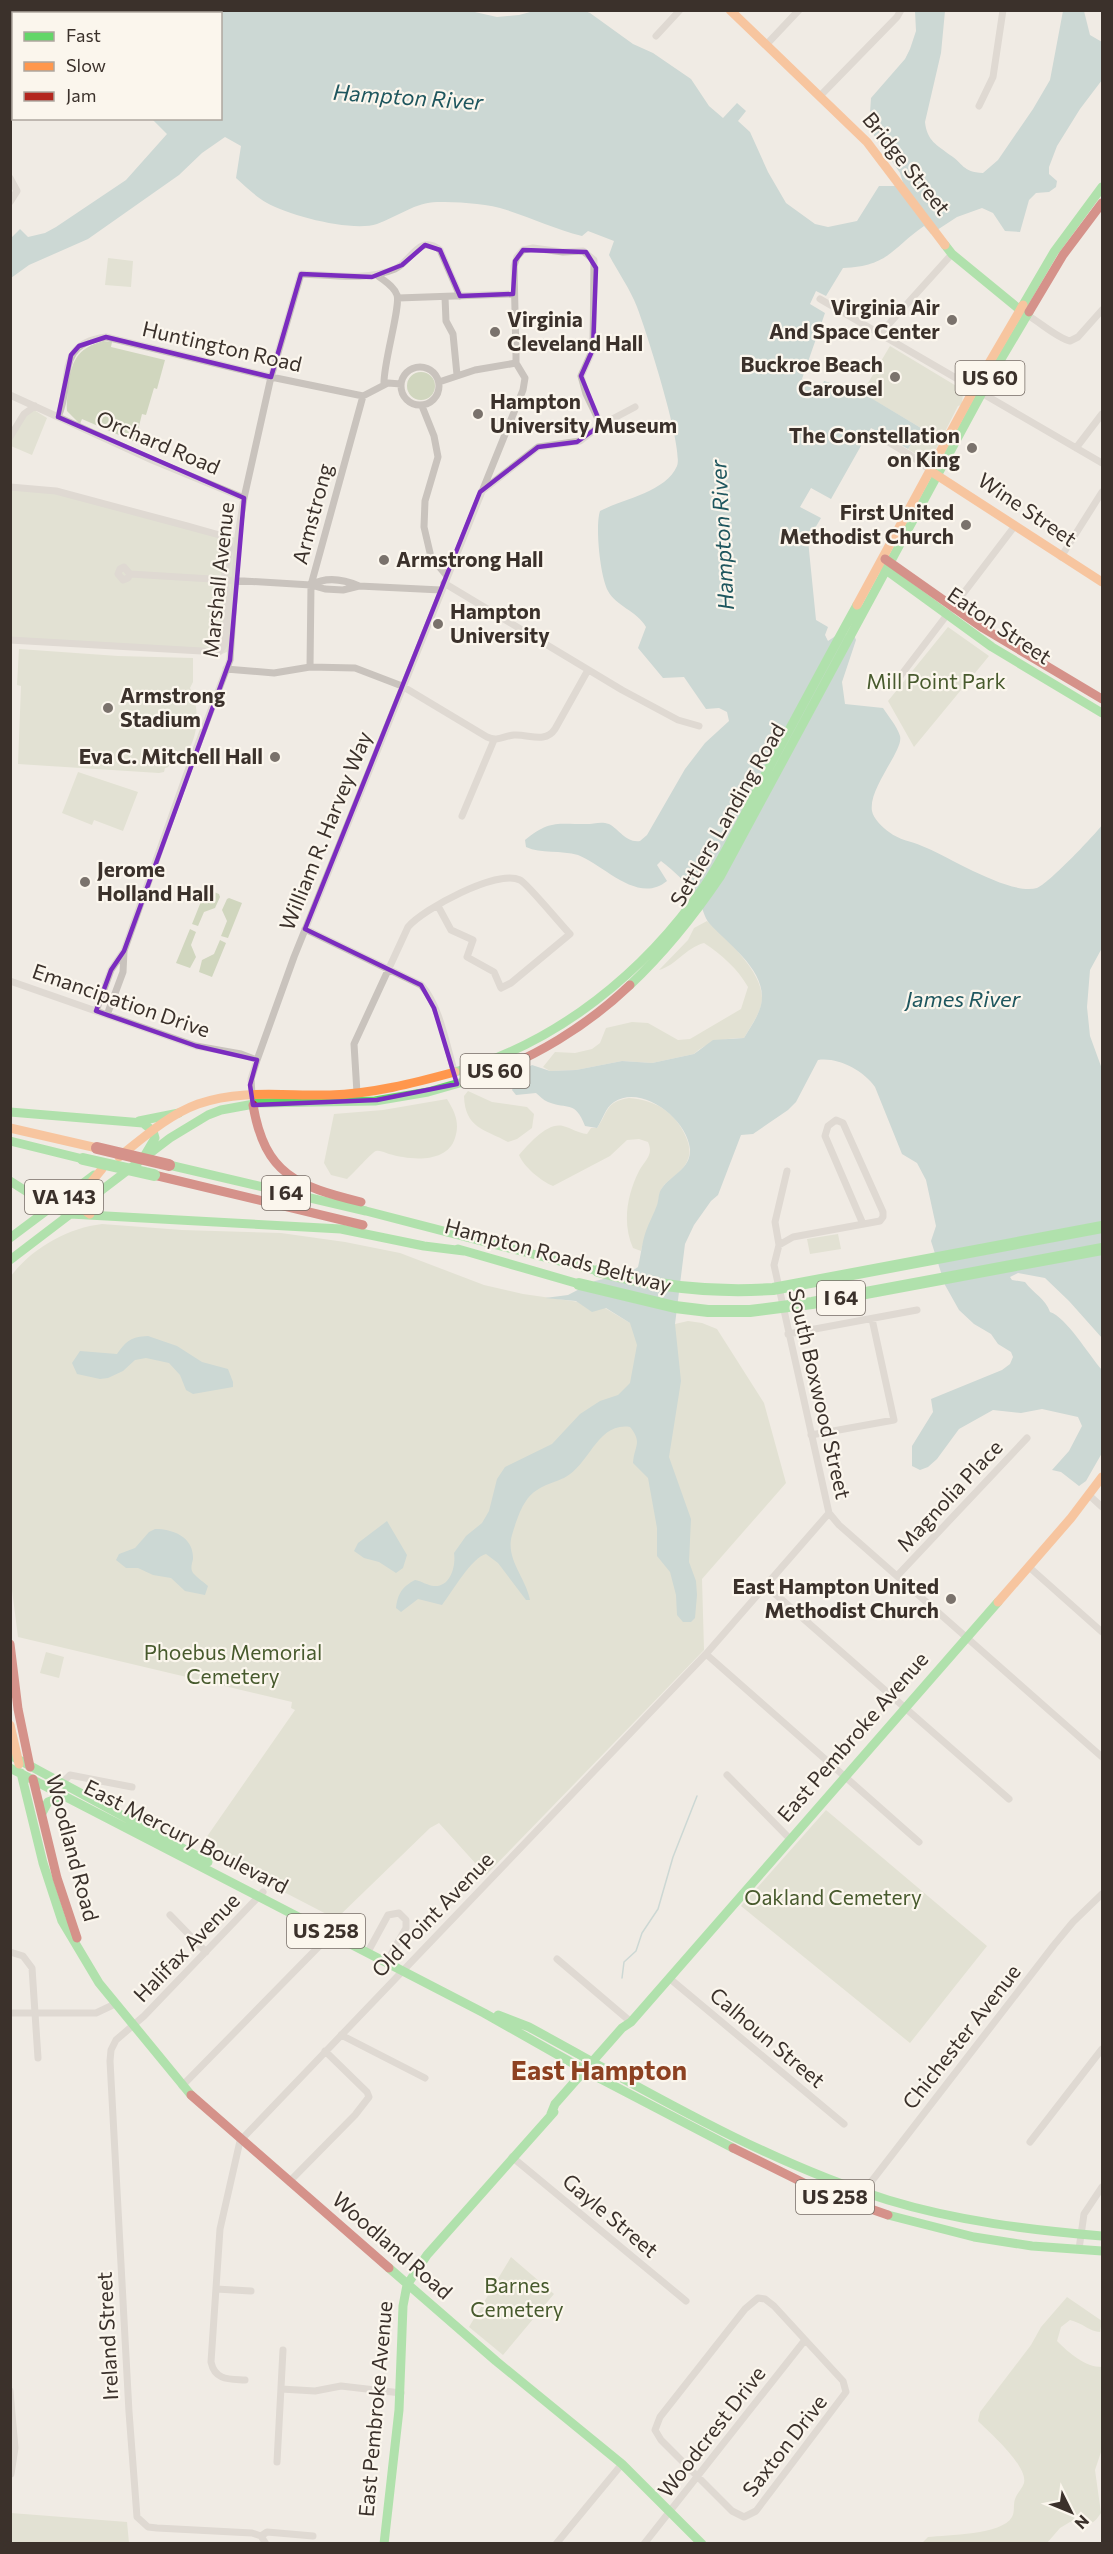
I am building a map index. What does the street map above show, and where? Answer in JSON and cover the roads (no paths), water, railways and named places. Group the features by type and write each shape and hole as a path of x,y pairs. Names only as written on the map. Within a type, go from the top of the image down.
{"main road":[{"name":"Bridge Street","path":"730,10 867,142 952,254 1023,313"},
{"name":"Settlers Landing Road","path":"86,1210 142,1160 206,1115 252,1100 357,1093 456,1078 521,1059 556,1041 594,1017 644,975 720,877 884,563 1059,245 1099,201"},
{"name":"Wine Street","path":"934,472 1014,527 1102,582"},
{"name":"Eaton Street","path":"884,563 1000,652 1102,713"},
{"name":"Eaton Street","path":"950,612 1102,699"},
{"name":"Settlers Landing Road","path":"10,1238 178,1113 219,1099 377,1100 428,1092 456,1078"},
{"path":"252,1100 255,1127 266,1151 283,1171 304,1185 485,1235 525,1252"},
{"name":"US 60","path":"10,1112 134,1122 178,1113"},
{"path":"134,1122 143,1123 153,1131 154,1142 142,1160"},
{"name":"Hampton Roads Beltway","path":"10,1128 366,1211 659,1287 691,1291 736,1292 773,1289 1102,1227"},
{"name":"Hampton Roads Beltway","path":"10,1141 464,1251 632,1298 709,1311 770,1310 1102,1249"},
{"path":"86,1210 80,1194 102,1169"},
{"path":"10,1181 51,1207 70,1214 86,1210 341,1228 424,1246 464,1251"},
{"name":"VA 143","path":"10,1260 70,1214"},
{"name":"East Pembroke Avenue","path":"384,2544 401,2393 403,2306 407,2285 421,2262 512,2157 551,2114 560,2108 622,2028 631,2022 1029,1567 1090,1496 1102,1477"},
{"name":"Woodland Road","path":"10,1644 18,1709 18,1764"},
{"name":"Woodland Road","path":"11,1726 18,1764 52,1878 62,1921 99,1983 182,2086 240,2141 407,2285 622,2464 702,2544"},
{"name":"East Mercury Boulevard","path":"18,1764 33,1779 63,1789"},
{"name":"East Mercury Boulevard","path":"18,1764 592,2067 749,2143 864,2191 930,2211 1016,2229 1102,2236"},
{"name":"Woodland Road","path":"33,1779 42,1813 52,1878"},
{"path":"42,1813 48,1802 63,1789"},
{"name":"East Mercury Boulevard","path":"333,1932 370,1948 404,1969"},
{"name":"East Mercury Boulevard","path":"592,2067 779,2172 854,2204 907,2221 974,2237 1032,2246 1102,2251"}],"street":[{"path":"656,36 680,10"},
{"path":"766,45 799,10"},
{"path":"820,96 897,17 901,10"},
{"path":"979,106 993,77 1003,10"},
{"path":"10,178 17,189 16,197 10,202"},
{"path":"377,275 402,265 417,248 425,245 434,246 440,250 460,296"},
{"path":"439,382 457,375 516,363 514,266 521,252 533,248 563,252 584,251 594,260 592,349 581,376 586,394 601,426"},
{"path":"879,334 952,254"},
{"name":"Marshall Avenue","path":"96,1011 111,970 124,951 230,660 238,535 244,498 271,377 301,274 377,275"},
{"path":"377,275 392,287 398,298 383,370 384,384"},
{"path":"398,298 513,294"},
{"path":"445,297 446,321 453,334 457,375"},
{"path":"820,299 1102,463"},
{"path":"1023,313 1046,326 1059,337 1070,341 1078,337 1102,310"},
{"name":"Huntington Road","path":"58,417 63,407 71,355 75,349 96,338 106,337 271,377 363,396"},
{"name":"William R. Harvey Way","path":"252,1100 251,1079 305,929 525,382 524,374 516,363"},
{"path":"419,367 432,371 440,388 434,400 422,406 406,400 401,384 407,372 419,367"},
{"path":"363,396 384,384 401,384"},
{"name":"Orchard Road","path":"10,395 244,498"},
{"name":"Armstrong","path":"310,667 311,585 363,396"},
{"path":"10,437 24,414 35,406"},
{"path":"422,406 434,436 438,457 424,505 424,527 431,557 444,583 669,716 699,726"},
{"path":"480,493 538,447 577,442 635,407"},
{"path":"1076,448 1102,414"},
{"path":"885,440 934,472"},
{"path":"10,487 56,490 223,536 230,542 224,579 228,598 225,643 219,652 10,640"},
{"path":"1061,557 1102,492"},
{"path":"895,683 1014,527"},
{"path":"130,574 311,585 323,579 349,581 359,586 444,583"},
{"path":"226,669 274,673 310,667 355,668 402,686 494,740 514,735 549,736 588,670"},
{"path":"462,816 494,740"},
{"path":"357,1093 354,1044 408,927 417,917 438,906 484,883 508,877 521,880 570,934 511,983 501,988 494,972 467,957 473,940 451,930 438,906"},
{"path":"305,929 421,985 428,992 456,1078"},
{"name":"Marshall Avenue","path":"107,1015 123,972 124,951"},
{"name":"Emancipation Drive","path":"10,981 196,1046 242,1054 257,1060"},
{"path":"779,1245 792,1237 880,1221 883,1217 883,1212 842,1122 836,1120 828,1126 825,1136 863,1224"},
{"name":"South Boxwood Street","path":"787,1171 775,1222 779,1245 774,1265 810,1435 829,1512 838,1525 1102,1756"},
{"path":"788,1334 917,1310"},
{"path":"810,1435 894,1420 872,1319"},
{"name":"Magnolia Place","path":"897,1576 1027,1438"},
{"path":"1090,1496 1102,1507"},
{"name":"Old Point Avenue","path":"240,2141 706,1654 829,1512"},
{"path":"1029,1567 1102,1632"},
{"path":"765,1585 1009,1799"},
{"path":"706,1654 919,1842"},
{"path":"63,1789 70,1775 132,1787"},
{"path":"726,1775 790,1839"},
{"name":"Halifax Avenue","path":"133,2026 261,1894"},
{"name":"Chichester Avenue","path":"854,2204 1054,1945 1073,1922 1102,1894"},
{"path":"370,1948 388,1915 399,1913 406,1920 406,1928 389,1958"},
{"path":"170,1915 206,1952"},
{"path":"182,2086 333,1932"},
{"path":"10,1952 23,1956 30,1964 38,2058"},
{"path":"557,1959 631,2022"},
{"name":"Calhoun Street","path":"669,1978 844,2124"},
{"path":"10,2013 96,2013 115,2004"},
{"name":"Ireland Street","path":"133,2026 114,2043 110,2061 128,2401 137,2517 148,2527 252,2533 261,2536 267,2532 313,2536"},
{"path":"340,2035 425,2078"},
{"path":"1030,2142 1102,2049"},
{"path":"289,2182 355,2115 369,2097 367,2092 325,2051"},
{"path":"240,2141 220,2229 212,2368 220,2377 245,2380"},
{"name":"Gayle Street","path":"512,2157 686,2301"},
{"path":"1078,2249 1084,2214 1102,2187"},
{"path":"216,2289 251,2291"},
{"path":"698,2477 661,2440 656,2430 660,2417 745,2309 758,2298 770,2301 805,2340"},
{"name":"Saxton Drive","path":"698,2477 732,2511 744,2517 756,2511 843,2399 846,2390 843,2381 805,2340"},
{"name":"Woodcrest Drive","path":"644,2544 805,2340"},
{"path":"277,2462 283,2350"},
{"path":"281,2389 315,2391 340,2386 401,2393"},
{"path":"10,2391 15,2452 11,2474"},
{"path":"556,2544 622,2464"},
{"path":"261,2536 266,2544"}],"water":[{"name":"James River","path":"466,10 497,17 534,11 585,11 633,44 653,53 691,79 709,106 723,118 737,103 746,111 738,121 750,132 768,172 786,203 815,224 828,227 857,221 879,186 904,186 900,173 869,128 871,98 905,59 910,49 916,31 915,11 945,11 941,53 925,122 928,134 937,145 964,167 983,173 998,160 1050,80 1063,11 1084,11 1090,35 1102,42 1102,80 1080,109 1057,146 1049,167 1049,174 1057,181 1056,187 1049,192 1036,193 1029,200 1020,232 1005,231 993,213 982,208 957,217 931,234 924,226 880,260 858,267 843,268 826,296 816,291 810,304 825,313 802,379 822,387 824,381 861,392 921,428 908,449 871,428 831,499 811,488 800,507 821,518 808,540 816,620 828,627 825,635 828,641 837,635 854,635 856,640 842,682 845,704 883,708 900,736 897,750 880,781 872,802 872,811 876,820 897,837 918,844 996,881 1025,889 1043,885 1102,825 1102,948 1090,970 1087,1007 1090,1036 1102,1069 1102,1338 1045,1278 1018,1273 1010,1277 1012,1280 1025,1282 1046,1303 1050,1312 1063,1321 1102,1370 1102,1453 1086,1481 1079,1486 1061,1472 1052,1470 1069,1451 1082,1426 1078,1417 1042,1409 1021,1413 993,1410 959,1429 937,1459 928,1467 920,1470 912,1466 912,1446 933,1412 931,1399 1002,1370 1010,1364 1013,1357 1011,1352 998,1344 991,1334 974,1324 959,1310 945,1285 931,1241 936,1226 926,1180 917,1163 902,1154 875,1087 864,1075 850,1066 834,1061 818,1060 796,1102 788,1110 753,1134 741,1135 718,1195 694,1225 685,1244 675,1324 681,1381 669,1457 691,1519 689,1562 696,1581 695,1618 691,1622 683,1622 677,1615 676,1595 670,1572 657,1556 657,1528 648,1478 633,1463 637,1441 630,1427 619,1427 609,1431 573,1472 538,1489 524,1504 512,1535 511,1552 530,1600 526,1600 498,1563 486,1554 475,1561 442,1605 418,1599 401,1612 396,1608 401,1591 415,1580 434,1586 445,1583 453,1569 454,1553 466,1536 482,1523 489,1511 497,1479 505,1467 552,1444 580,1414 600,1401 618,1395 630,1383 637,1345 630,1323 606,1308 592,1312 576,1301 545,1298 568,1295 595,1281 629,1273 638,1267 647,1228 659,1194 666,1183 684,1167 689,1156 690,1149 681,1126 672,1116 650,1101 625,1098 614,1102 606,1110 597,1128 585,1126 578,1112 570,1107 548,1102 536,1093 516,1095 512,1090 519,1073 532,1065 550,1071 576,1070 622,1061 652,1063 694,1054 713,1040 744,1038 761,1005 762,993 753,970 736,949 709,923 696,896 687,885 661,861 657,865 667,881 656,887 645,888 621,881 578,855 526,847 525,840 541,829 554,824 606,823 627,838 640,841 647,835 685,769 705,743 729,721 727,712 719,708 706,709 684,677 663,678 638,648 646,627 642,621 616,601 608,591 603,574 598,539 600,511 643,494 664,482 671,475 677,466 678,455 670,414 642,320 631,294 609,255 614,241 588,231 582,236 500,208 469,203 429,203 414,207 377,224 366,226 337,224 290,213 267,203 236,178 241,146 225,137 202,153 179,175 88,239 29,265 11,278 11,238 20,229 28,237 45,233 126,180 167,134 153,120 222,120 222,12 12,12 12,24 11,11"},
{"path":"148,1336 177,1346 202,1362 228,1369 233,1387 193,1394 186,1390 180,1375 169,1363 146,1358 135,1360 123,1371 100,1379 77,1374 72,1363 80,1351 117,1354 130,1340"},
{"path":"387,1521 407,1555 403,1568 396,1573 379,1562 364,1558 354,1551 358,1543"},
{"path":"155,1529 175,1533 190,1545 193,1559 191,1568 196,1577 208,1586 205,1595 185,1591 171,1578 153,1575 138,1568 126,1568 116,1560 119,1554 135,1548 149,1532"}],"waterway":[{"path":"622,1978 624,1962 636,1951 642,1933 658,1909 673,1857 697,1796"}],"place":[{"name":"Virginia Air And Space Center","path":"952,320"},
{"name":"Virginia Cleveland Hall","path":"495,332"},
{"name":"Buckroe Beach Carousel","path":"895,377"},
{"name":"Hampton University Museum","path":"478,414"},
{"name":"The Constellation on King","path":"972,448"},
{"name":"First United Methodist Church","path":"966,525"},
{"name":"Armstrong Hall","path":"384,560"},
{"name":"Hampton University","path":"438,624"},
{"name":"Armstrong Stadium","path":"108,708"},
{"name":"Eva C. Mitchell Hall","path":"275,757"},
{"name":"Jerome Holland Hall","path":"85,882"},
{"name":"East Hampton United Methodist Church","path":"951,1599"}],"district":[{"name":"East Hampton","path":"599,2071"}],"water label":[{"name":"Hampton River","path":"408,97"},
{"name":"Hampton River","path":"722,535"}],"park label":[{"name":"Mill Point Park","path":"936,682"},
{"name":"Phoebus Memorial Cemetery","path":"233,1665"},
{"name":"Oakland Cemetery","path":"833,1898"},
{"name":"Barnes Cemetery","path":"517,2298"}]}
